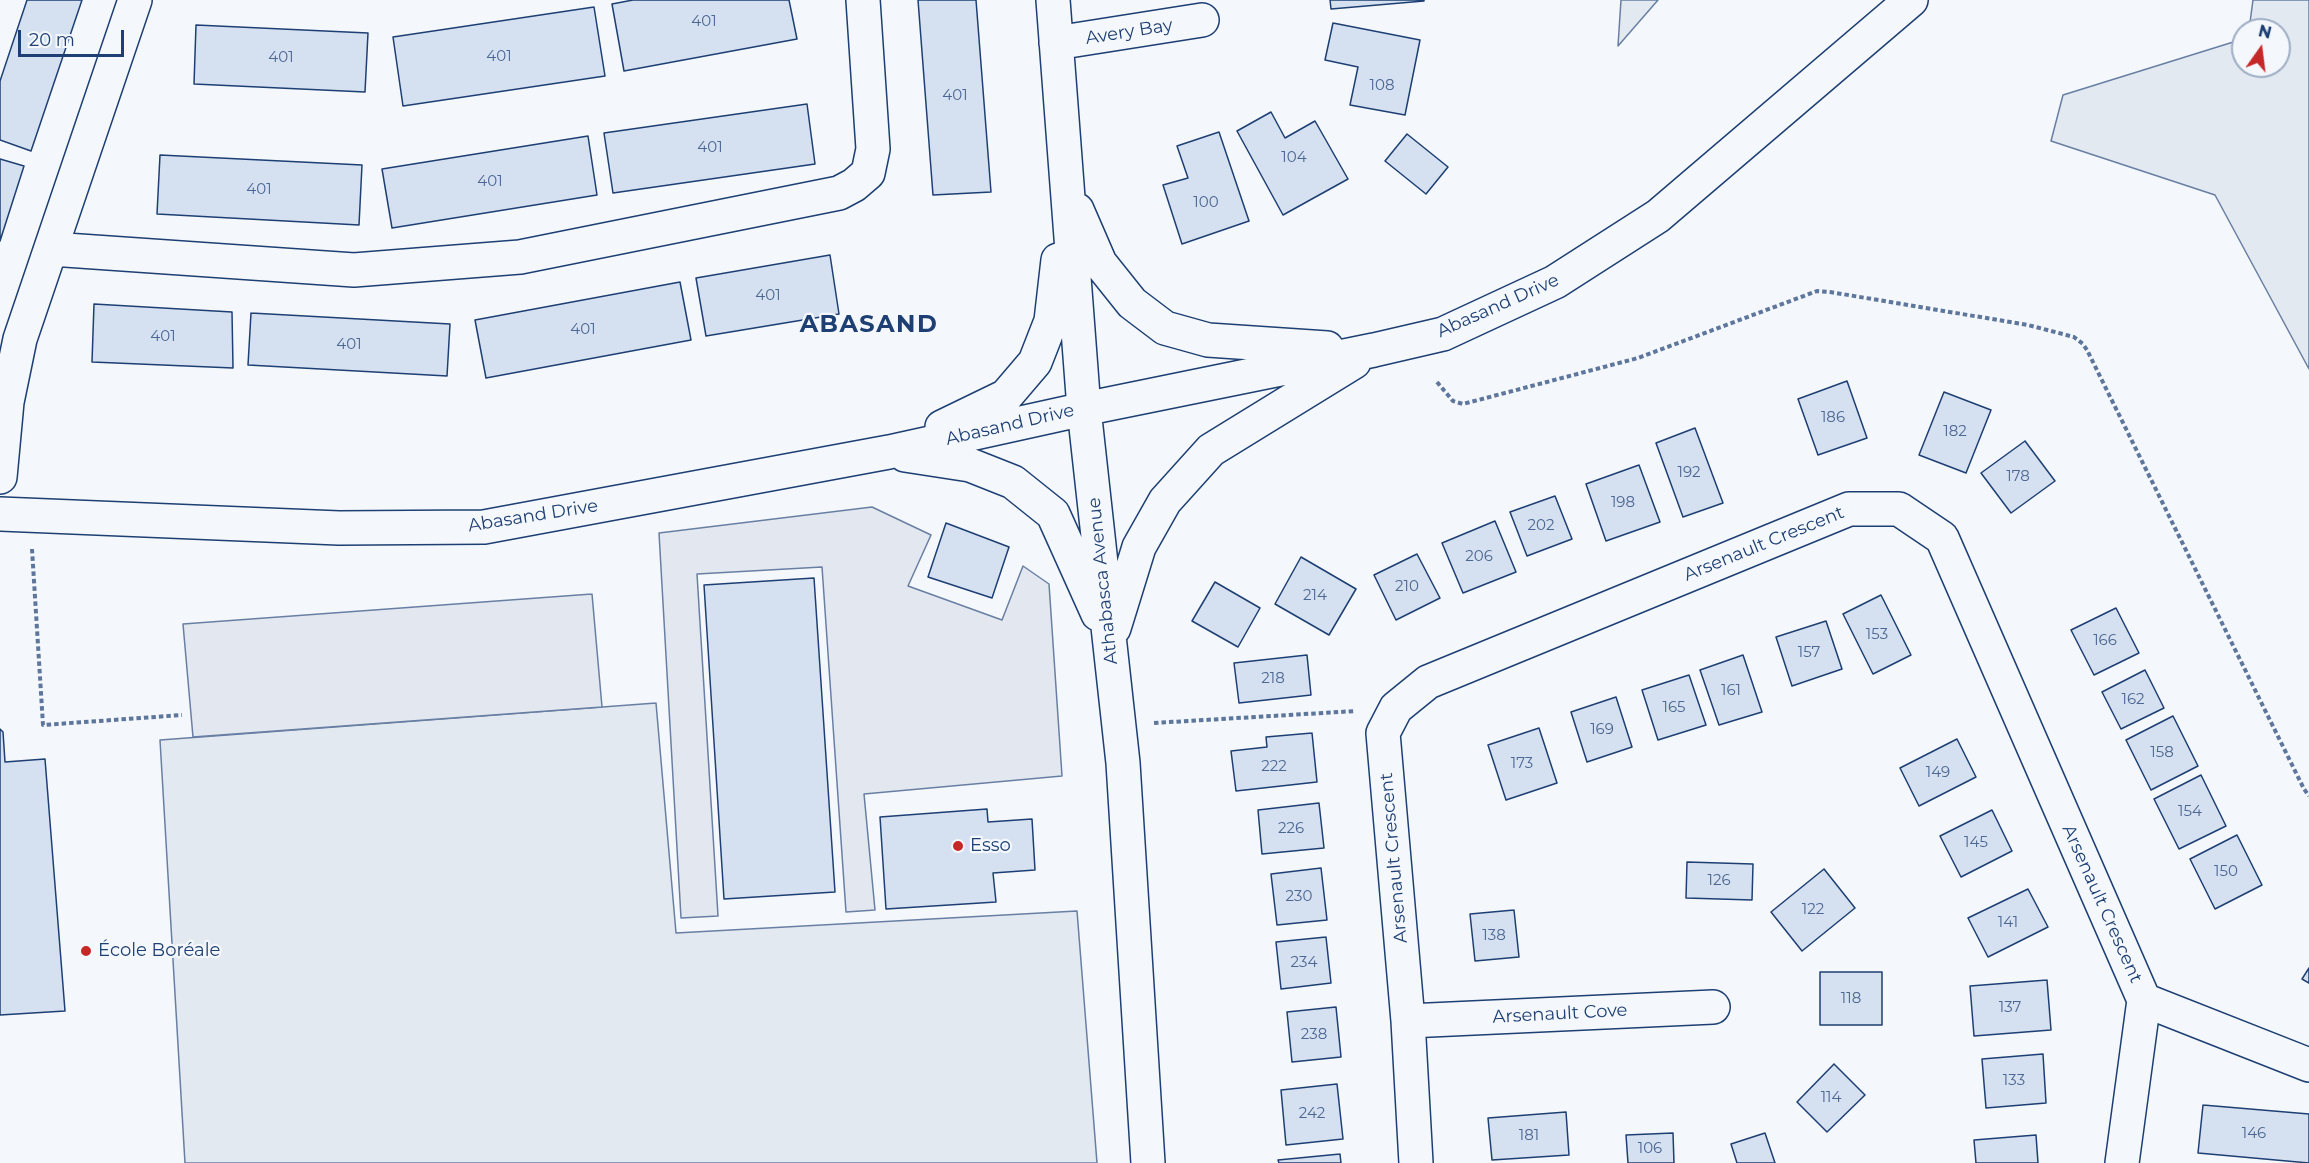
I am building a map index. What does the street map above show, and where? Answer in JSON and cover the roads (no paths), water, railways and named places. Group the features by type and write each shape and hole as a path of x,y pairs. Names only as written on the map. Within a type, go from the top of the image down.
{"street":[{"path":"0,477 7,402 20,339 135,0"},
{"path":"51,249 354,270 520,257 839,193 854,185 868,172 873,149 863,0"},
{"name":"Athabasca Avenue","path":"1053,0 1084,409 1119,725 1148,1163"},
{"name":"Abasand Drive","path":"15,515 339,528 484,527 889,452 1084,409 1374,350 1443,333 1555,282 1658,216 1911,0"},
{"name":"Avery Bay","path":"1056,43 1202,20"},
{"path":"1067,186 1100,263 1132,303 1165,328 1208,340 1374,350"},
{"path":"889,452 1006,396 1035,362 1050,321 1067,186"},
{"path":"1110,642 1139,547 1165,501 1195,467 1211,450 1374,350"},
{"path":"889,452 970,465 1013,482 1053,514 1110,642"},
{"name":"Arsenault Crescent","path":"1416,1163 1408,1021 1383,733 1396,708 1428,682 1849,509 1899,509 1942,538 2144,1000 2121,1163"},
{"path":"2144,1000 2309,1065"},
{"name":"Arsenault Cove","path":"1408,1021 1713,1007"}],"place":[{"name":"Esso","path":"958,846"},
{"name":"École Boréale","path":"86,951"}],"district":[{"name":"ABASAND","path":"869,325"}]}
